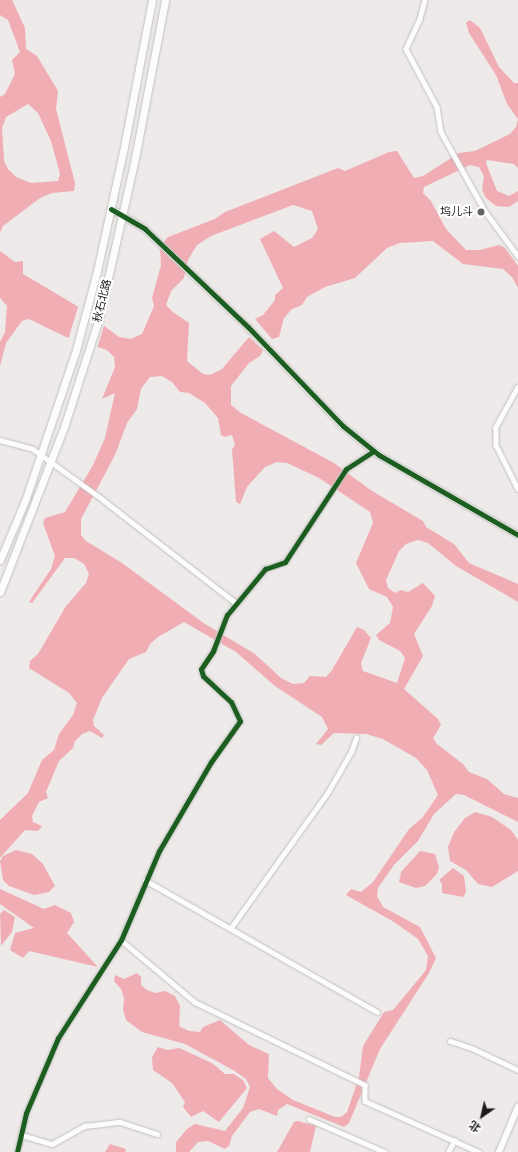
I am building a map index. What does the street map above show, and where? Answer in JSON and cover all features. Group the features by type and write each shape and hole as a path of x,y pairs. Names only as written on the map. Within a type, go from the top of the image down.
{"main road":[{"name":"秋石北路","path":"0,560 40,456 76,350 111,209 152,0"},
{"name":"秋石北路","path":"0,592 51,462 99,318 122,216 165,0"}],"street":[{"path":"425,0 420,19 406,49 436,107 441,132 485,211 518,256"},
{"path":"111,209 145,229 248,327 343,426 374,451 518,535"},
{"path":"518,387 496,427 496,445 518,489"},
{"path":"0,440 33,448 40,456 51,462 102,499 236,603"},
{"path":"17,1152 26,1113 58,1038 121,940 158,851 211,762 240,721 231,702 203,676 201,669 213,652 236,603 265,569 286,562 346,469 374,451"},
{"path":"230,929 328,792 356,738"},
{"path":"145,880 377,1012"},
{"path":"121,940 194,1002 365,1085 365,1100 479,1152"},
{"path":"450,1041 474,1049 518,1070"},
{"path":"499,1152 518,1107"},
{"path":"308,1119 385,1152"},
{"path":"22,1135 52,1144 85,1126 120,1122 157,1134"},
{"path":"448,1152 454,1141"}],"shaded area":[{"path":"0,0 12,0 25,28 26,49 37,56 58,91 56,109 75,183 74,191 52,193 40,198 3,226 0,233 0,97 5,94 15,74 12,60 20,52 8,20 0,15","holes":["28,104 38,113 51,141 60,174 58,181 31,183 16,177 8,169 4,161 2,128 6,117"]},
{"path":"470,20 480,28 499,67 514,83 518,83 518,119 507,104 496,75 469,33 466,23"},
{"path":"518,119 518,168 514,164 487,160 486,163 497,191 509,196 518,191 518,201 509,207 496,206 486,198 482,190 484,176 479,167 470,165 424,187 423,193 431,201 446,229 466,250 480,250 499,245 505,248 518,266 518,288 512,277 503,269 463,264 433,241 400,243 387,248 355,278 325,287 307,297 302,305 292,309 284,318 279,337 272,339 255,319 263,315 275,300 275,295 283,288 260,239 274,231 294,247 312,238 318,229 312,211 293,205 211,236 197,245 188,260 184,278 171,291 166,305 189,323 187,361 203,374 210,375 222,369 249,337 263,350 260,356 249,363 231,386 231,405 241,413 334,463 372,491 423,521 426,527 454,544 469,563 518,584 518,602 456,566 428,543 418,540 406,544 399,551 386,580 388,588 395,593 401,590 408,592 423,583 435,596 432,606 414,634 423,656 404,689 438,719 441,725 433,738 437,744 463,764 469,772 487,779 504,794 518,798 518,822 464,795 456,794 434,814 418,841 394,865 378,888 377,896 383,907 420,927 436,958 429,973 380,1049 349,1123 344,1127 287,1104 278,1110 277,1116 259,1109 250,1112 232,1136 229,1146 225,1149 208,1141 198,1142 189,1152 176,1152 176,1142 187,1129 195,1124 225,1131 243,1108 250,1087 246,1079 233,1070 185,1044 142,1032 126,1020 123,1010 124,998 121,989 114,981 115,975 124,979 137,973 141,977 141,985 147,990 155,993 165,991 175,996 180,1006 179,1026 189,1031 200,1032 203,1027 220,1020 249,1045 269,1054 268,1078 277,1089 293,1100 335,1117 341,1117 347,1112 359,1077 363,1046 384,1012 393,1010 426,970 428,956 418,939 394,922 346,895 351,889 361,892 373,882 409,829 423,817 438,795 427,770 416,758 383,739 366,734 334,733 321,745 316,744 328,729 322,717 275,686 236,652 184,622 158,637 150,644 146,652 129,659 102,698 93,720 94,726 104,735 102,738 90,731 82,734 75,741 73,748 59,761 46,792 48,798 39,802 32,816 33,822 42,826 38,831 25,830 0,858 0,820 28,793 42,760 54,750 59,734 73,715 77,703 69,693 29,668 30,661 38,654 66,606 86,583 89,574 84,564 74,558 65,558 32,603 29,602 51,569 55,556 43,523 45,518 65,512 92,467 105,438 115,393 102,399 115,367 114,357 107,350 66,337 29,319 22,321 6,343 0,366 0,342 5,332 7,306 0,298 0,251 15,262 23,261 23,274 77,306 119,337 131,339 142,334 154,306 152,298 161,265 160,247 168,237 215,219 225,212 338,168 345,171 389,152 397,151 414,178 423,176 459,153 475,151 510,134 516,127","holes":["162,376 172,382 180,392 189,393 205,403 218,418 221,435 225,437 232,435 235,445 232,449 236,502 240,504 247,487 265,467 277,462 287,463 319,478 370,512 373,523 356,563 369,589 387,597 393,607 390,623 376,635 379,640 400,651 405,658 397,683 363,671 361,663 371,638 364,630 357,627 332,670 326,677 310,676 304,683 293,684 281,678 255,654 205,624 122,563 86,541 81,535 81,519 115,455 127,423 137,409 141,389 150,377"]},
{"path":"475,812 492,817 511,830 518,840 518,871 492,887 478,884 466,870 450,861 448,847 454,832 465,818"},
{"path":"16,850 32,854 43,864 55,886 49,892 34,895 9,886 3,880 0,861 3,856"},
{"path":"420,851 435,854 439,867 437,874 425,886 416,888 399,882 401,872"},
{"path":"453,868 464,876 466,892 463,897 442,893 442,884 439,880"},
{"path":"0,889 44,909 55,905 71,913 74,922 67,933 98,967 29,951 23,958 10,950 15,933 34,928 0,904"},
{"path":"4,910 15,917 12,932 1,946 0,914"},
{"path":"158,1047 168,1050 179,1048 212,1063 225,1074 234,1074 243,1080 247,1088 219,1122 203,1111 191,1117 183,1107 185,1102 172,1083 153,1070 152,1057"},
{"path":"298,1121 316,1126 310,1152 277,1152 294,1122"},
{"path":"110,1144 126,1149 125,1152 105,1152"}],"pier":[{"path":"78,307 105,322 97,349 68,340"}],"cycle path":[{"path":"111,209 145,229 248,327 343,426 379,455 518,535"},
{"path":"17,1152 26,1113 58,1038 121,940 159,851 211,762 240,721 231,702 203,676 201,669 213,651 227,615 265,569 285,562 346,469 374,451"}],"place":[{"name":"坞儿斗","path":"481,212"}]}
